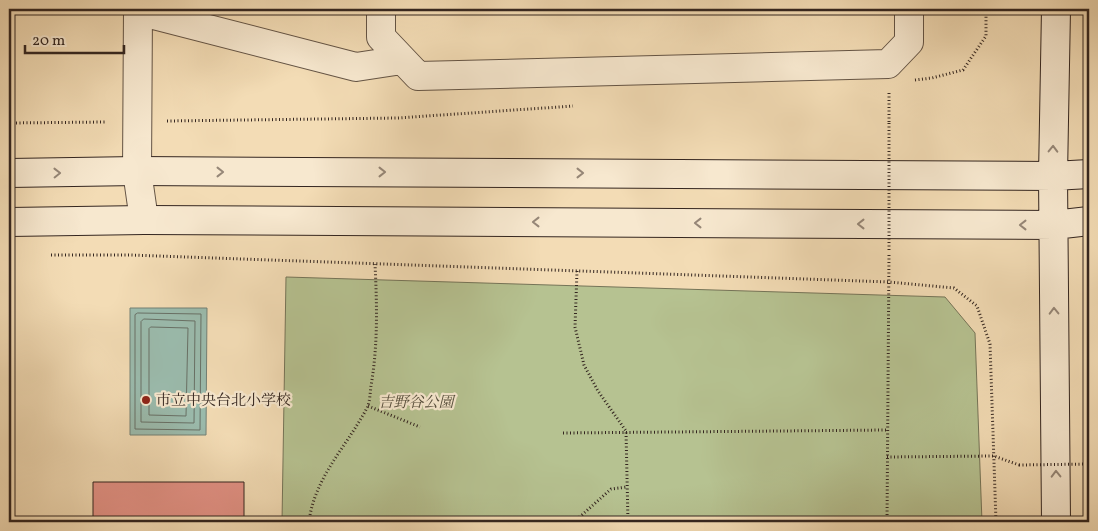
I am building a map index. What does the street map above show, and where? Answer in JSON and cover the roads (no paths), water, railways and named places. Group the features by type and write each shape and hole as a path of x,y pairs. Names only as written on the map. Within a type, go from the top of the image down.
{"street":[{"path":"381,9 381,37 418,76 888,64 909,42 909,9"},
{"path":"1056,9 1053,176 1056,522"},
{"path":"144,220 137,171 138,10 356,67 402,60"},
{"path":"9,174 137,171 1053,176 1089,174"},
{"path":"9,222 144,220 1054,225 1089,221"}],"water":[{"path":"130,308 207,308 206,435 130,435"}],"place":[{"name":"市立中央台北小学校","path":"146,400"}],"park label":[{"name":"吉野谷公園","path":"416,402"}]}
